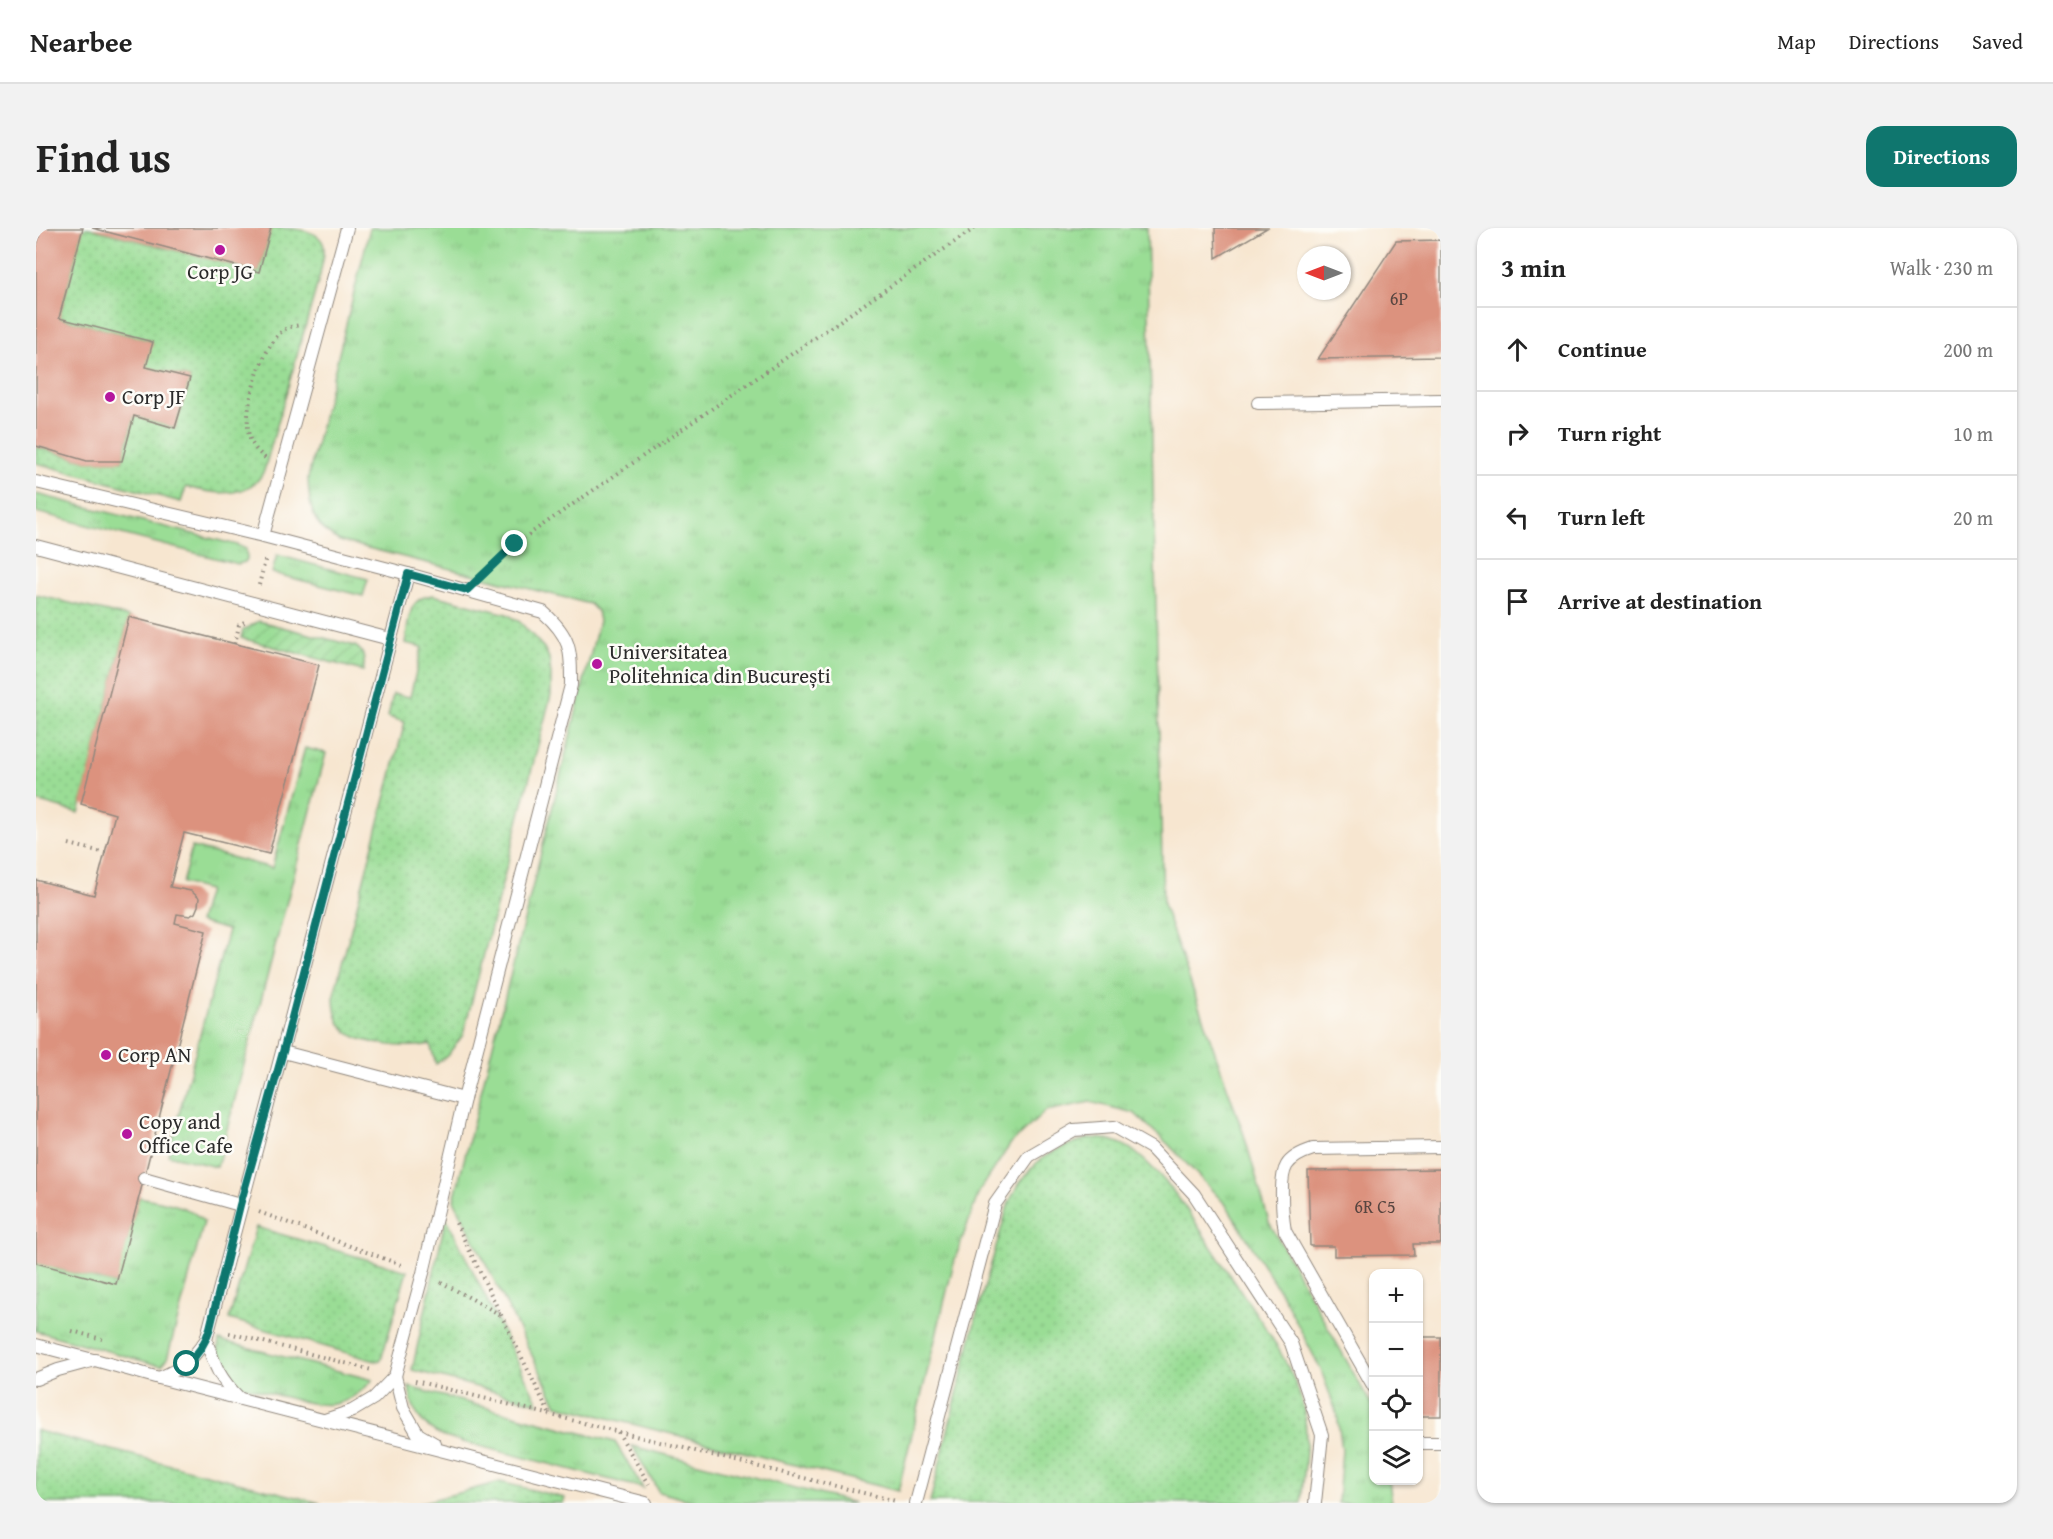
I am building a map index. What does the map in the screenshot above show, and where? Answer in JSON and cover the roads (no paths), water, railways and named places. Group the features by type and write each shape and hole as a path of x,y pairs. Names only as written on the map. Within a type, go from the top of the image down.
{"lane":[{"path":"263,536 347,228"},
{"path":"1258,403 1441,399"},
{"path":"36,482 263,536 543,612 558,625 566,636 571,660 571,685 395,1376 375,1398 352,1411 325,1420"},
{"path":"36,546 390,639"},
{"path":"159,1378 178,1371 192,1360 208,1334 240,1205 283,1052 408,574"},
{"path":"283,1052 464,1098"},
{"path":"916,1503 995,1204 1029,1156 1074,1130 1114,1127 1151,1148 1194,1194 1292,1343 1322,1435 1316,1503"},
{"path":"1369,1378 1285,1231 1281,1179 1284,1169 1298,1154 1313,1149 1441,1148"},
{"path":"144,1179 240,1205"},
{"path":"208,1334 213,1363 224,1383 240,1398"},
{"path":"36,1345 446,1451 650,1498"},
{"path":"36,1379 94,1360"},
{"path":"395,1376 403,1408 418,1434 446,1451"},
{"path":"1423,1443 1441,1443"}],"place":[{"name":"Corp JG","path":"220,250"},
{"name":"Corp JF","path":"110,397"},
{"name":"Universitatea Politehnica din București","path":"597,664"},
{"name":"Corp AN","path":"106,1055"},
{"name":"Copy and Office Cafe","path":"127,1134"}]}
